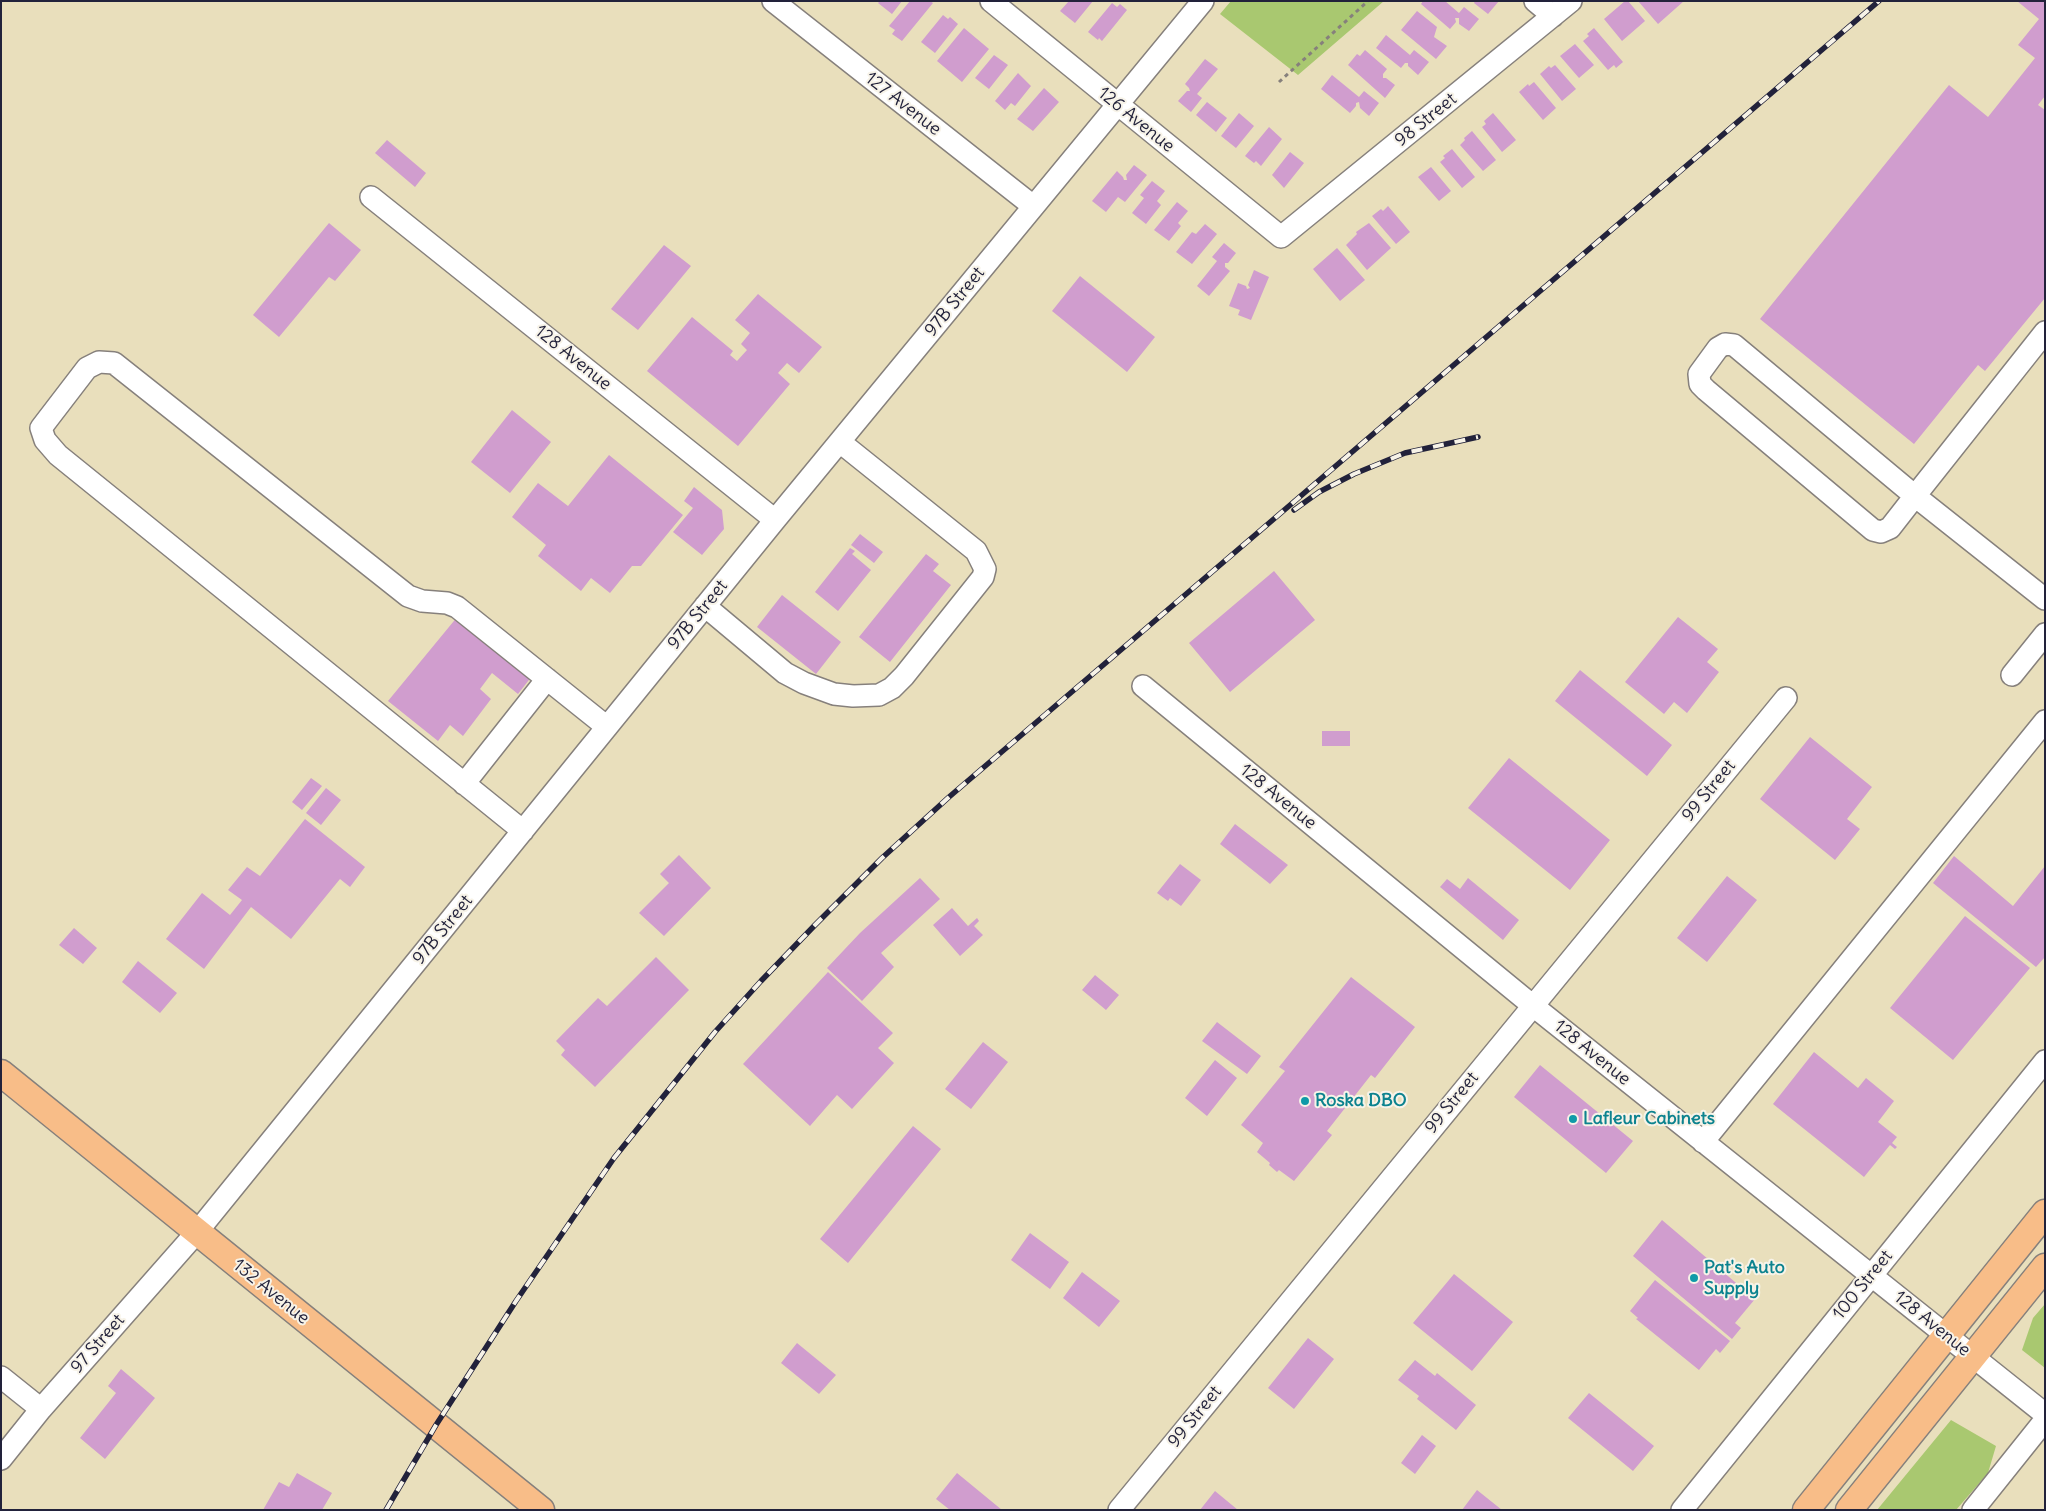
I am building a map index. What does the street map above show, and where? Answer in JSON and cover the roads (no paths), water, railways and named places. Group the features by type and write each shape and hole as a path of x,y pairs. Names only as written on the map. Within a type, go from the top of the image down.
{"main road":[{"name":"132 Avenue","path":"1,1073 541,1510"},
{"path":"1806,1510 2045,1214"},
{"path":"1849,1510 2045,1267"}],"street":[{"name":"127 Avenue","path":"773,1 1034,206"},
{"name":"126 Avenue","path":"991,1 1282,238"},
{"name":"97B Street","path":"197,1232 774,520 1203,1"},
{"path":"1535,1 1553,16"},
{"name":"98 Street","path":"1282,238 1570,1"},
{"name":"128 Avenue","path":"371,196 774,520"},
{"path":"2045,332 1915,496 1890,528 1882,532 1873,530 1706,390 1700,384 1699,374 1718,348 1726,344 1734,345 1915,496 2045,599"},
{"path":"523,831 54,450 45,440 41,428 87,368 99,362 114,363 408,596 422,601 447,603 457,607 607,727"},
{"path":"705,606 785,673 804,683 834,694 853,696 879,695 892,688 904,676 983,577 985,569 976,551 840,442"},
{"path":"2012,675 2045,634"},
{"path":"464,784 547,679"},
{"name":"128 Avenue","path":"1143,686 1532,1005 2045,1414"},
{"name":"99 Street","path":"1119,1510 1786,698"},
{"path":"1703,1142 2045,720"},
{"name":"100 Street","path":"1682,1510 2045,1061"},
{"name":"97 Street","path":"1,1459 40,1409 197,1232"},
{"path":"1,1377 40,1409"},
{"path":"1973,1510 2045,1420"}],"railway":[{"path":"386,1510 436,1425 516,1301 614,1158 715,1032 815,925 882,858 949,797 1879,1"},
{"path":"1294,510 1319,492 1354,474 1405,453 1478,437"}],"place":[{"name":"Roska DBO","path":"1305,1101"},
{"name":"Lafleur Cabinets","path":"1573,1119"},
{"name":"Pat's Auto Supply","path":"1694,1278"}]}
